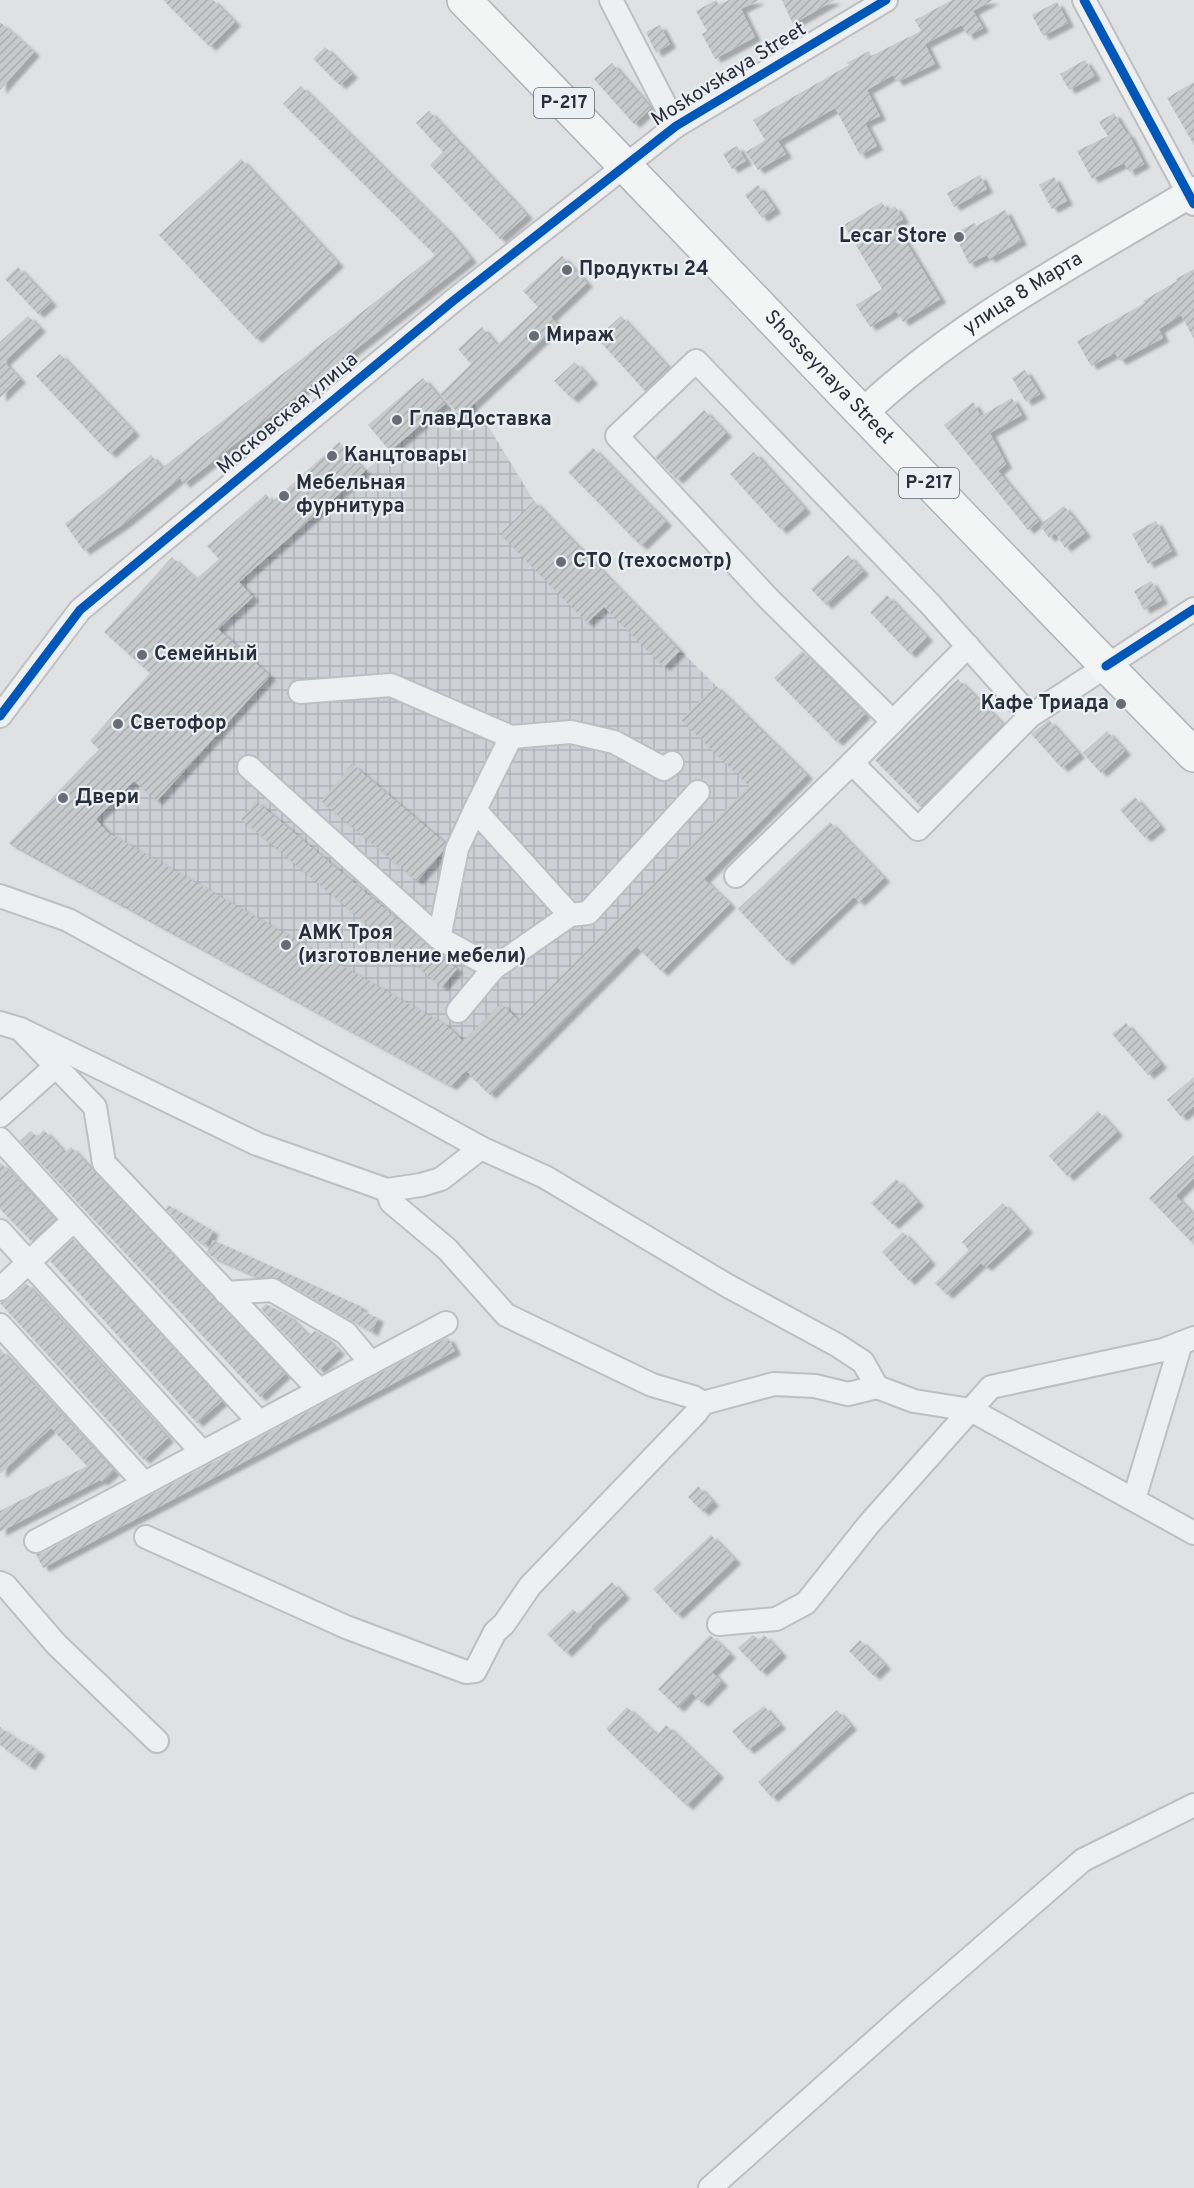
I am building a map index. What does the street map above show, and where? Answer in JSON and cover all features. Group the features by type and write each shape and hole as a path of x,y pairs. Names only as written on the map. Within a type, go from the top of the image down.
{"highway":[{"name":"Shosseynaya Street","path":"465,0 995,553 1194,755"}],"main road":[{"name":"улица 8 Марта","path":"863,413 897,381 988,314 1192,197"}],"street":[{"path":"611,0 675,126"},
{"name":"Moskovskaya Street","path":"625,166 675,126 886,0"},
{"path":"1084,0 1192,197"},
{"name":"Московская улица","path":"0,716 80,610 420,328 625,166"},
{"path":"892,722 768,598 617,436 696,361 929,603 1030,716"},
{"path":"852,763 918,829 1030,716 1194,609"},
{"path":"736,876 968,646"},
{"path":"300,692 391,685 511,737 571,732 614,742 664,770 672,763"},
{"path":"439,938 457,849 511,737"},
{"path":"249,767 439,938 494,968"},
{"path":"458,1011 494,968 570,915 588,913 698,792"},
{"path":"475,810 570,915"},
{"path":"0,896 68,920 480,1148 545,1177 728,1286 837,1345 863,1362 877,1387"},
{"path":"10,1026 257,1144 387,1190 421,1185 441,1179 480,1148"},
{"path":"10,1026 56,1066 95,1107 104,1163 319,1390"},
{"path":"0,1116 56,1066"},
{"path":"0,1139 259,1422"},
{"path":"387,1190 391,1202 447,1249 506,1315 652,1385 693,1397 703,1403"},
{"path":"0,1289 74,1220"},
{"path":"0,1231 202,1452"},
{"path":"226,1293 272,1290 346,1333 371,1363"},
{"path":"36,1541 446,1323"},
{"path":"0,1325 144,1483"},
{"path":"719,1624 776,1619 806,1603 869,1524 991,1387 1163,1350 1187,1340"},
{"path":"1134,1500 1187,1340"},
{"path":"146,1537 346,1628 466,1672 475,1671 495,1632 504,1624 530,1586 703,1403 774,1384 815,1386 848,1394 877,1387 914,1401 971,1410 1194,1533"},
{"path":"0,1584 5,1585 56,1644 157,1741"},
{"path":"710,2188 1083,1860 1194,1805"}],"shaded area":[{"path":"474,403 534,501 626,597 807,775 490,1095 466,1072 451,1086 9,844 91,757 125,789 132,779 157,801 203,615 235,614 253,597 239,582 445,404 461,415"}],"building":[{"path":"163,0 213,0 235,22 210,47"},
{"path":"716,0 719,5 729,0 759,0 741,9 755,37 715,59 702,34 707,31 696,11"},
{"path":"782,0 835,0 793,24"},
{"path":"952,0 993,0 973,11 983,28 968,36 962,25 925,44 935,64 897,82 893,75 867,90 880,116 865,123 877,146 860,155 835,108 778,141 786,154 758,170 746,152 765,140 753,120 849,65 847,63 869,51 871,56 921,31 915,20"},
{"path":"1057,2 1068,23 1043,36 1032,15"},
{"path":"0,22 34,52 0,90"},
{"path":"660,25 670,44 656,53 646,32"},
{"path":"325,47 352,74 340,85 313,59"},
{"path":"1085,60 1095,76 1069,90 1060,74"},
{"path":"612,63 651,108 634,124 594,79"},
{"path":"1194,82 1194,145 1167,98"},
{"path":"301,86 450,233 471,259 184,484 180,478 125,523 84,551 65,524 151,455 162,468 435,255 283,104"},
{"path":"429,111 527,215 500,239 430,165 443,152 416,123"},
{"path":"1114,113 1128,133 1144,164 1129,172 1124,163 1092,179 1077,151 1108,136 1099,122"},
{"path":"737,146 746,161 732,169 723,154"},
{"path":"241,159 338,263 256,339 159,235"},
{"path":"980,175 987,189 954,207 947,193"},
{"path":"1054,177 1067,201 1052,209 1039,185"},
{"path":"758,185 775,209 762,218 745,195"},
{"path":"882,202 887,211 895,206 903,219 895,224 940,299 903,322 896,311 870,327 856,305 882,289 844,225"},
{"path":"1005,210 1021,241 989,259 987,255 969,264 954,233 975,223 976,226"},
{"path":"562,256 587,283 551,317 558,325 461,416 440,394 471,364 458,349 482,327 497,345 538,307 523,291"},
{"path":"18,267 51,302 38,314 5,279"},
{"path":"1194,269 1194,339 1181,315 1159,329 1163,338 1120,361 1115,353 1091,366 1077,341 1145,303 1143,301"},
{"path":"28,316 40,328 4,362 20,379 0,398 0,342"},
{"path":"621,316 669,368 645,391 597,338"},
{"path":"60,354 134,432 110,454 36,376"},
{"path":"575,362 592,380 572,399 554,381"},
{"path":"1025,370 1040,394 1026,402 1012,378"},
{"path":"423,378 445,404 390,451 368,425"},
{"path":"1012,398 1022,415 990,433 1006,464 998,471 1039,521 1028,530 944,425 973,402 981,416"},
{"path":"704,410 726,433 677,480 655,457"},
{"path":"339,442 365,471 239,582 253,597 218,629 270,676 157,801 134,781 96,819 107,832 446,1025 463,1041 501,1003 518,1020 749,786 681,720 715,685 807,775 704,879 730,904 662,972 637,947 490,1095 466,1071 451,1086 9,843 99,749 90,741 150,673 104,632 172,557 196,579 219,559 207,546 266,494 272,502"},
{"path":"593,448 666,522 641,546 568,472"},
{"path":"754,452 805,509 781,530 730,474"},
{"name":"СТО (техосмотр)","path":"534,501 680,651 664,667 604,607 587,623 500,534"},
{"path":"1064,506 1085,533 1065,548 1055,533 1049,538 1040,525"},
{"path":"1156,521 1172,551 1148,564 1132,534"},
{"path":"848,555 863,571 826,605 811,589"},
{"path":"1151,581 1162,600 1144,610 1134,591"},
{"path":"887,595 927,637 910,654 870,612"},
{"path":"802,651 865,714 837,742 774,678"},
{"path":"958,679 1003,724 921,807 875,760"},
{"path":"1049,720 1079,754 1062,768 1031,734"},
{"path":"1107,731 1125,751 1101,773 1083,753"},
{"path":"352,764 445,843 443,851 417,881 321,801"},
{"path":"1135,797 1160,826 1145,838 1120,810"},
{"path":"256,801 457,969 442,987 241,819"},
{"path":"830,822 884,878 859,902 854,897 787,961 738,909"},
{"path":"1126,1023 1161,1064 1148,1075 1112,1034"},
{"path":"1194,1077 1194,1106 1181,1117 1167,1100"},
{"path":"1098,1111 1117,1132 1068,1177 1049,1156"},
{"path":"44,1130 65,1153 71,1147 285,1374 260,1397 20,1141 31,1131 37,1137"},
{"path":"1194,1155 1194,1178 1176,1196 1194,1215 1194,1245 1149,1198"},
{"path":"0,1162 55,1219 31,1241 0,1209"},
{"path":"896,1179 918,1202 893,1225 871,1203"},
{"path":"1003,1203 1027,1229 986,1267 981,1263 947,1295 935,1283 969,1250 962,1242"},
{"path":"168,1205 213,1231 206,1245 195,1239 166,1209"},
{"path":"903,1232 930,1261 909,1281 882,1252"},
{"path":"73,1239 222,1401 197,1423 50,1261"},
{"path":"213,1240 362,1307 360,1310 378,1318 372,1332 279,1278 258,1277 211,1256 207,1252"},
{"path":"26,1283 168,1438 144,1460 0,1303 9,1299"},
{"path":"266,1304 289,1316 309,1336 315,1331 325,1337 339,1351 319,1370 261,1309"},
{"path":"448,1337 455,1351 43,1568 36,1554 42,1553"},
{"path":"0,1349 114,1471 102,1482 100,1480 0,1532 0,1511 87,1466 51,1428 0,1474"},
{"path":"698,1486 713,1502 703,1512 688,1497"},
{"path":"711,1535 735,1560 677,1615 653,1589"},
{"path":"612,1582 624,1595 566,1653 547,1634 573,1609 578,1614"},
{"path":"710,1635 730,1654 712,1672 722,1682 702,1703 692,1693 678,1708 658,1689"},
{"path":"753,1635 759,1640 764,1635 781,1653 761,1672 738,1648"},
{"path":"860,1640 885,1665 874,1676 849,1651"},
{"path":"764,1706 780,1725 748,1750 732,1731"},
{"path":"627,1707 657,1735 666,1725 718,1774 687,1806 606,1729"},
{"path":"837,1710 851,1726 772,1798 758,1782"},
{"path":"0,1727 39,1752 29,1766 0,1745"}],"cycle path":[{"path":"0,716 80,610 453,301 676,126 886,0"},
{"path":"1084,0 1194,204"},
{"path":"1106,666 1194,609"}],"place":[{"name":"Lecar Store","path":"959,237"},
{"name":"Продукты 24","path":"567,270"},
{"name":"Мираж","path":"534,336"},
{"name":"ГлавДоставка","path":"397,420"},
{"name":"Канцтовары","path":"332,456"},
{"name":"Мебельная фурнитура","path":"284,496"},
{"name":"СТО (техосмотр)","path":"561,562"},
{"name":"Семейный","path":"142,655"},
{"name":"Кафе Триада","path":"1121,704"},
{"name":"Светофор","path":"118,724"},
{"name":"Двери","path":"63,798"},
{"name":"АМК Троя (изготовление мебели)","path":"286,945"}]}
